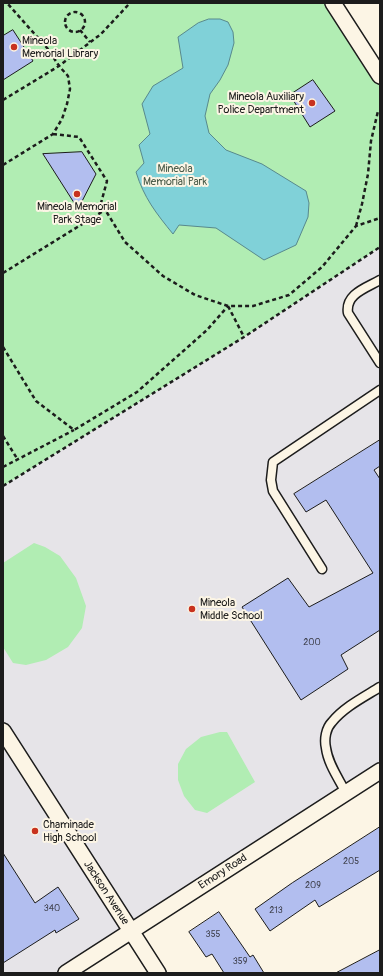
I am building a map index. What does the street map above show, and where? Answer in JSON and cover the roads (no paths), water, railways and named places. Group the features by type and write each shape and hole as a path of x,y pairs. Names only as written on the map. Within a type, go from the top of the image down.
{"street":[{"path":"336,4 380,76"},
{"name":"Jackson Avenue","path":"3,731 158,973"},
{"name":"Emory Road","path":"66,973 380,771"}],"lane":[{"path":"380,280 351,297 347,306 348,313 380,363"},
{"path":"322,569 273,491 271,480 273,462 380,390"},
{"path":"346,793 329,759 326,748 326,735 331,722 344,711 380,687"}],"water":[{"path":"209,19 220,19 228,22 233,32 234,43 228,65 210,94 205,116 209,133 226,150 262,164 306,191 309,203 308,217 296,245 264,260 216,228 179,225 173,234 151,205 136,172 144,163 139,145 150,134 142,104 153,86 183,68 178,37 198,23"}],"place":[{"name":"Mineola Memorial Library","path":"14,47"},
{"name":"Mineola Auxiliary Police Department","path":"312,103"},
{"name":"Mineola Memorial Park Stage","path":"77,194"},
{"name":"Mineola Middle School","path":"192,609"},
{"name":"Chaminade High School","path":"35,831"}],"park label":[{"name":"Mineola Memorial Park","path":"175,175"}]}
